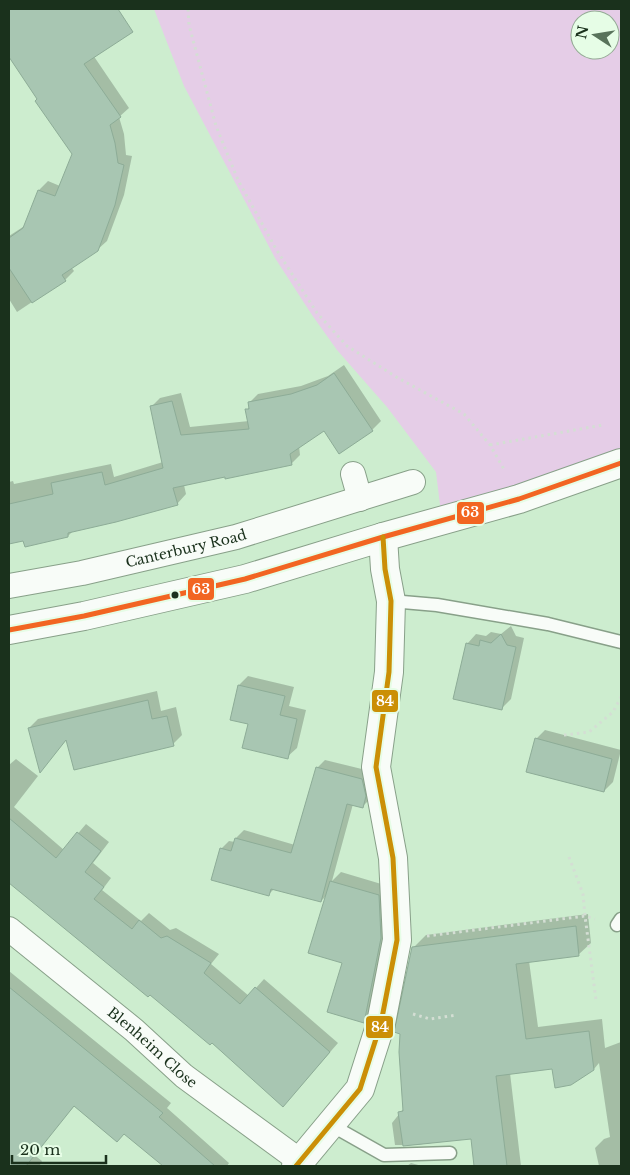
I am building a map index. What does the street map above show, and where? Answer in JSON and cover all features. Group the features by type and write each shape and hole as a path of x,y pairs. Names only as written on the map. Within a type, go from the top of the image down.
{"street":[{"path":"9,630 84,616 245,579 383,537 519,499 621,463"},
{"path":"353,474 360,499"},
{"name":"Canterbury Road","path":"9,586 82,574 236,537 413,482"},
{"path":"298,1164 360,1090 381,1024 397,940 394,858 376,767 389,672 391,601 385,569 383,537"},
{"name":"Blenheim Close","path":"9,929 134,1030 184,1076 298,1164"}],"lane":[{"path":"391,601 437,605 548,624 621,642"},
{"path":"331,1125 384,1155 450,1153"}],"path":[{"path":"188,9 190,25 216,126 238,180 276,249 317,313 347,346 398,378 464,414 490,445 508,476"},
{"path":"490,445 604,425"},
{"path":"564,734 589,732 613,712 621,697"},
{"path":"569,857 583,894 596,1000"},
{"path":"397,940 585,916"},
{"path":"383,1012 415,1014 430,1018 457,1015"}],"shaded area":[{"path":"154,9 621,9 621,463 442,521 436,472 387,407 337,350 275,258 184,86"}],"building":[{"path":"9,9 118,9 133,32 84,64 121,117 110,125 118,163 124,165 115,205 98,251 62,275 66,281 32,303 9,268 9,238 23,228 38,190 55,196 72,154 35,101 37,99 9,57"},
{"path":"334,373 373,431 339,454 324,431 290,454 292,465 173,488 178,505 68,533 68,537 25,547 23,541 9,544 9,504 53,494 51,483 102,472 105,485 163,468 150,406 172,401 181,435 249,429 245,409 249,409 248,402 291,394 317,385"},
{"path":"501,634 507,645 516,647 502,710 453,699 466,643 479,646 480,640 491,643"},
{"path":"238,685 285,696 280,715 297,719 288,759 242,748 248,724 230,720"},
{"path":"148,700 152,719 167,716 174,746 74,770 66,740 40,773 28,728"},
{"path":"535,738 612,759 604,792 526,772"},
{"path":"316,767 362,779 366,796 363,808 347,804 321,902 271,889 269,896 211,880 220,848 231,851 235,838 291,853"},
{"path":"9,818 56,858 77,832 101,851 85,872 104,887 94,899 132,929 139,920 161,938 167,936 211,963 204,973 240,1004 255,987 330,1052 283,1107 212,1043 210,1045 150,995 148,997 9,883"},
{"path":"330,881 379,895 381,938 364,1023 327,1012 342,963 308,953"},
{"path":"576,926 579,956 516,964 526,1039 589,1031 594,1070 571,1085 555,1088 552,1069 496,1076 507,1166 474,1166 471,1139 403,1146 398,1112 403,1111 399,1052 400,1034 394,1032 412,947"},
{"path":"9,987 163,1113 159,1117 215,1166 163,1166 124,1134 117,1142 74,1106 26,1166 9,1166"}],"transit line":[{"name":"63","path":"9,630 84,616 245,579 383,537 519,499 621,463"},
{"name":"84","path":"296,1166 360,1089 381,1023 397,940 393,858 376,767 389,672 391,601 385,569 383,537"}]}
